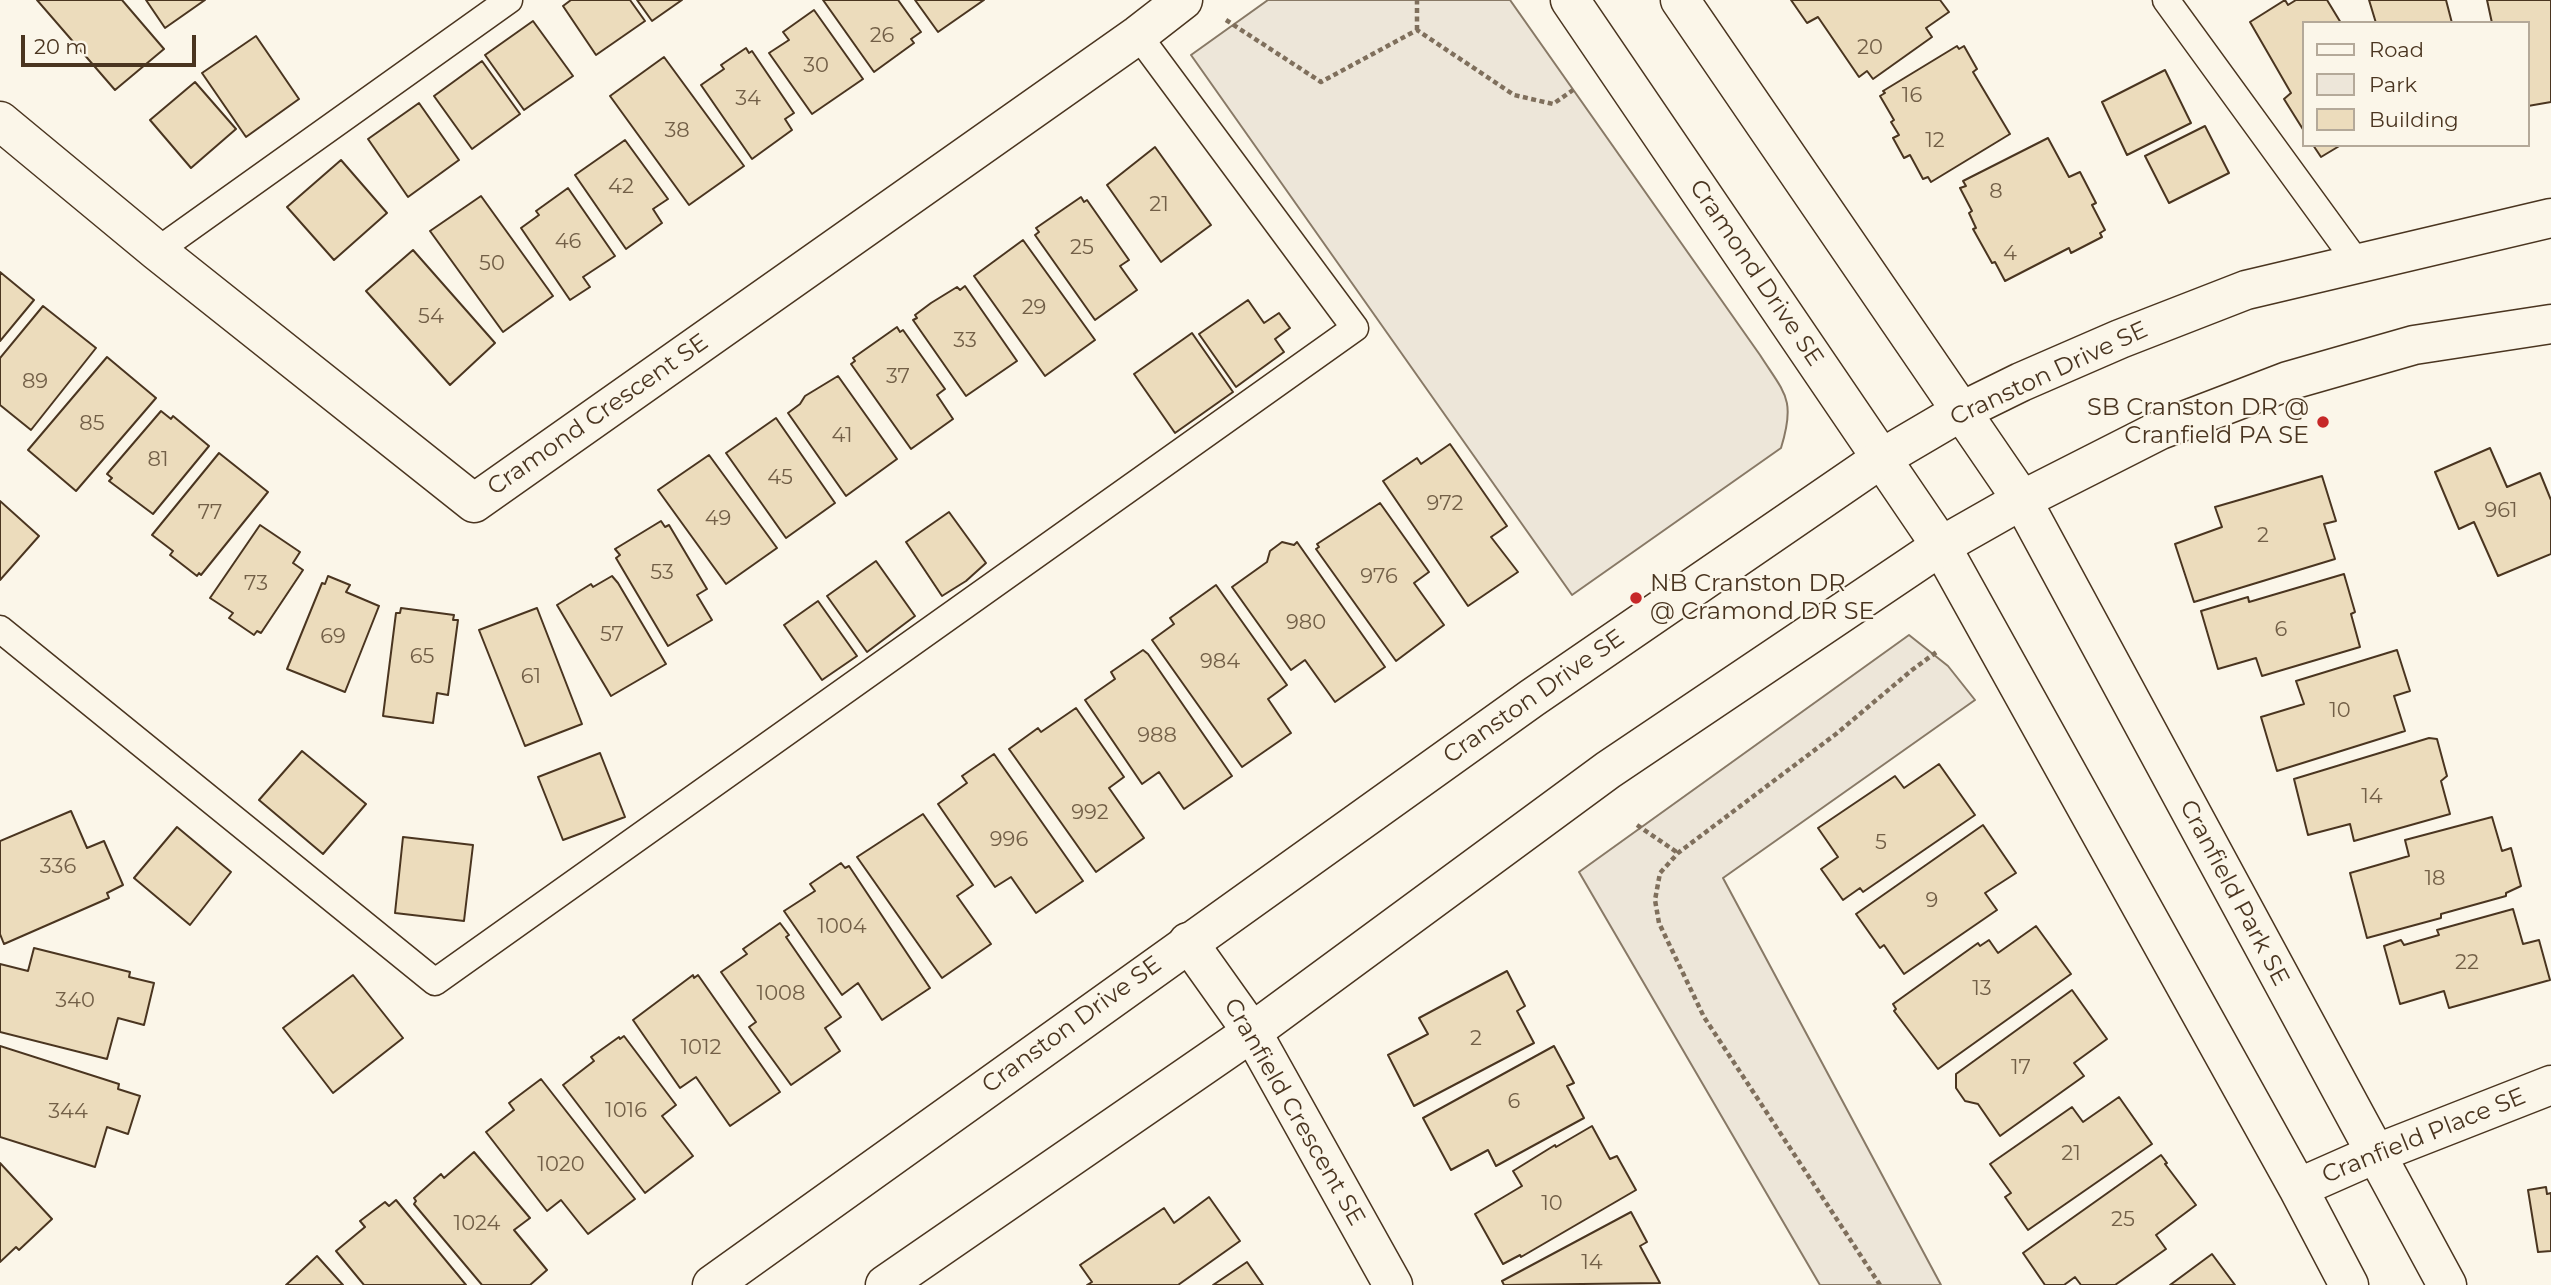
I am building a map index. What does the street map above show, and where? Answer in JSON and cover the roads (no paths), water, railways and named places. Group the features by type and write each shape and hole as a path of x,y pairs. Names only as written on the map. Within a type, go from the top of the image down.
{"street":[{"name":"Cramond Crescent SE","path":"0,121 156,251 474,503 1138,36 1182,0"},
{"name":"Cramond Drive SE","path":"1570,0 1941,546"},
{"path":"1680,0 2022,500"},
{"name":"Cranston Drive SE","path":"712,1285 1532,698 1882,458 1962,411 2108,344 2246,290 2551,218"},
{"path":"885,1285 1252,1032 1608,770 1941,546 2022,500 2160,430 2288,382 2414,345 2551,324"},
{"name":"Cranfield Park SE","path":"2022,500 2446,1285"},
{"path":"1941,546 2298,1188 2349,1285"},
{"name":"Cranfield Crescent SE","path":"1188,942 1252,1032 1394,1285"},
{"name":"Cranfield Place SE","path":"2298,1188 2375,1154 2551,1085"}],"lane":[{"path":"156,251 509,0"},
{"path":"2166,0 2358,264"},
{"path":"0,629 435,982 1355,328 1138,36"}],"place":[{"name":"SB Cranston DR @ Cranfield PA SE","path":"2323,422"},
{"name":"NB Cranston DR @ Cramond DR SE","path":"1636,598"}]}
